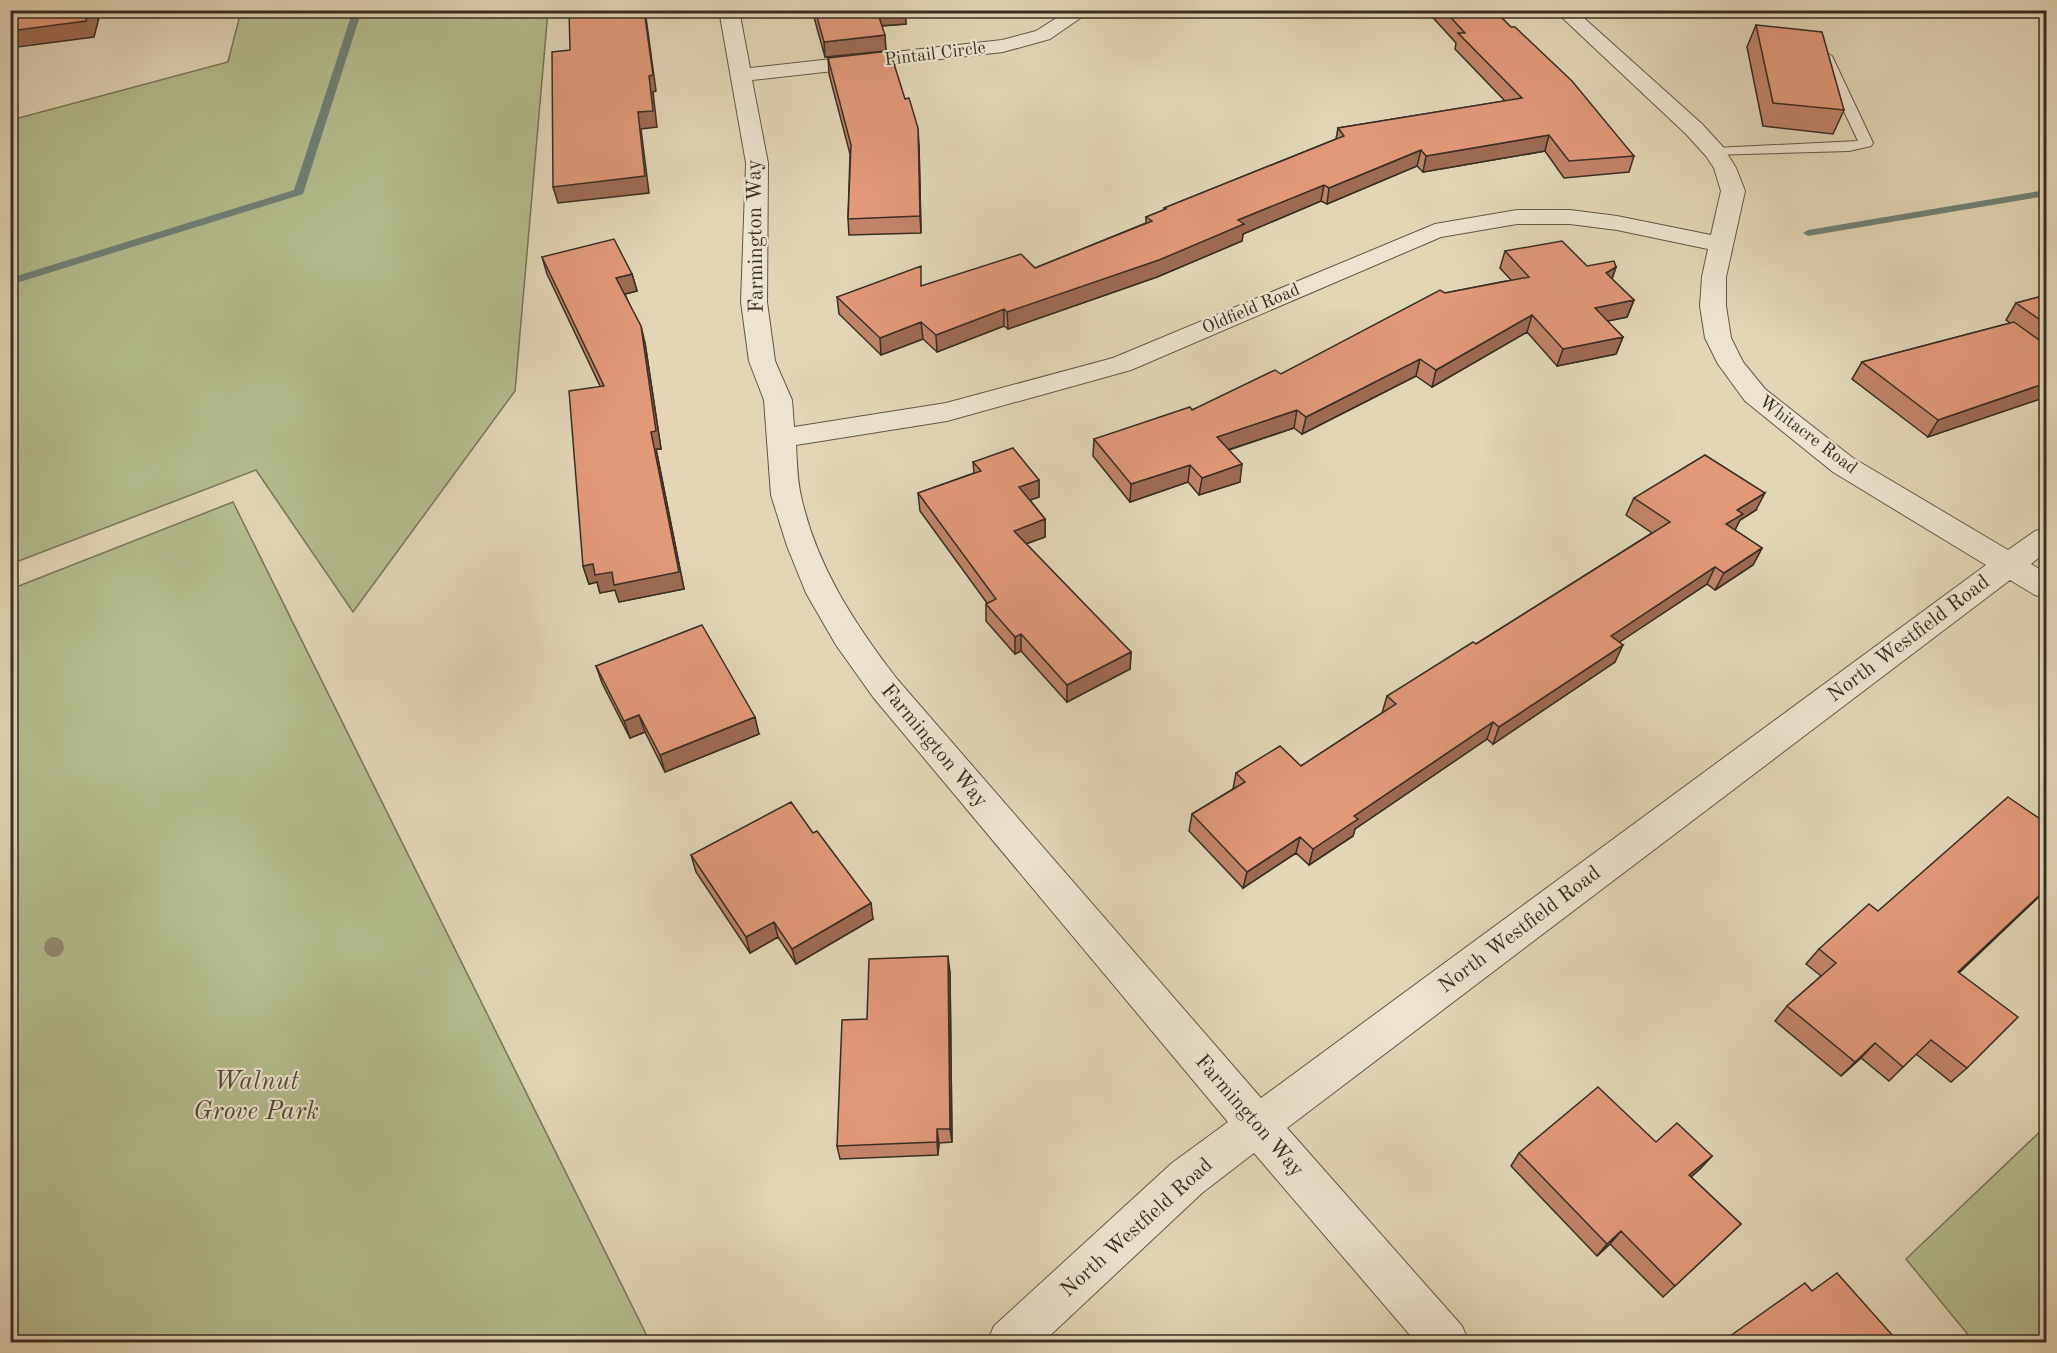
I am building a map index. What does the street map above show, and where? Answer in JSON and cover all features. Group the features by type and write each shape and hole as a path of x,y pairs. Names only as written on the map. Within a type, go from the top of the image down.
{"street":[{"name":"Farmington Way","path":"729,10 757,163 754,302 762,361 778,400 786,495 802,546 822,593 847,637 885,688 1257,1125 1446,1342"},
{"name":"Pintail Circle","path":"742,75 1003,46 1043,35 1083,10"},
{"name":"Whitacre Road","path":"1564,11 1659,96 1715,152 1725,168 1733,191 1714,277 1713,306 1718,338 1731,364 1755,395 1843,465 2046,587"},
{"name":"Oldfield Road","path":"781,438 947,412 1122,364 1436,231 1517,217 1570,217 1617,223 1721,244"},
{"name":"North Westfield Road","path":"1010,1342 1187,1178 2046,538"}],"lane":[{"path":"1715,152 1849,147 1866,143 1825,56"}],"green space":[{"path":"241,11 548,11 515,391 353,612 256,470 11,564 11,120 228,62"},
{"name":"Walnut Grove Park","path":"233,502 650,1342 11,1342 11,589"},
{"path":"2046,1126 2046,1342 1974,1342 1906,1259"}],"building":[{"path":"10,10 89,10 86,21 10,31"},
{"path":"569,10 644,10 653,75 649,76 653,111 638,112 645,176 553,187 552,52 570,50"},
{"path":"815,10 880,10 877,11 885,35 824,42"},
{"path":"1444,10 1494,10 1572,81 1634,156 1569,161 1549,135 1426,156 1421,150 1329,188 1324,185 1238,220 1244,224 1159,260 1007,312 1004,309 936,335 921,322 880,338 837,297 921,266 921,286 1021,254 1035,268 1152,221 1146,217 1166,209 1164,208 1344,136 1338,128 1522,98 1458,33 1465,33"},
{"path":"1756,25 1822,32 1844,110 1773,103"},
{"path":"890,51 905,99 909,98 918,128 920,216 848,219 851,145 828,58"},
{"path":"614,239 632,274 616,278 641,326 656,431 651,432 679,572 614,585 612,572 595,575 593,564 583,566 569,391 604,386 542,257"},
{"path":"1562,241 1587,266 1614,261 1616,267 1606,273 1634,300 1595,308 1623,337 1563,349 1532,315 1436,370 1420,359 1306,417 1297,410 1217,437 1242,464 1202,478 1190,465 1131,484 1094,439 1190,407 1192,410 1275,370 1281,374 1440,290 1445,293 1529,277 1505,251"},
{"path":"2046,295 2046,324 2016,303"},
{"path":"2014,322 2046,345 2046,383 1938,420 1862,362"},
{"path":"1013,448 1039,480 1019,487 1045,519 1014,531 1131,652 1067,685 1021,634 1015,637 986,604 996,599 918,493 981,471 973,462"},
{"path":"1705,455 1765,493 1737,510 1743,514 1726,524 1762,548 1724,573 1715,567 1611,636 1623,645 1499,727 1493,722 1354,816 1358,819 1313,849 1300,837 1247,872 1192,814 1245,782 1236,773 1280,746 1301,766 1396,704 1387,696 1473,642 1476,644 1670,522 1634,498"},
{"path":"702,625 755,717 660,755 639,715 624,721 596,666"},
{"path":"2008,797 2046,823 2046,889 1958,972 2018,1017 1967,1068 1931,1040 1903,1067 1875,1043 1855,1062 1787,1006 1836,963 1819,949 1869,904 1878,911"},
{"path":"791,802 813,833 817,831 871,903 792,949 774,922 746,937 691,855"},
{"path":"948,956 950,1129 937,1129 937,1142 837,1146 842,1020 867,1019 869,959"},
{"path":"1598,1087 1656,1142 1677,1123 1712,1156 1689,1175 1741,1224 1675,1286 1621,1231 1607,1244 1519,1153"},
{"path":"1837,1273 1894,1337 1886,1342 1723,1341 1805,1283 1812,1291"}],"waterway":[{"path":"10,282 299,192 358,10"},
{"path":"1808,233 2046,193"}]}
